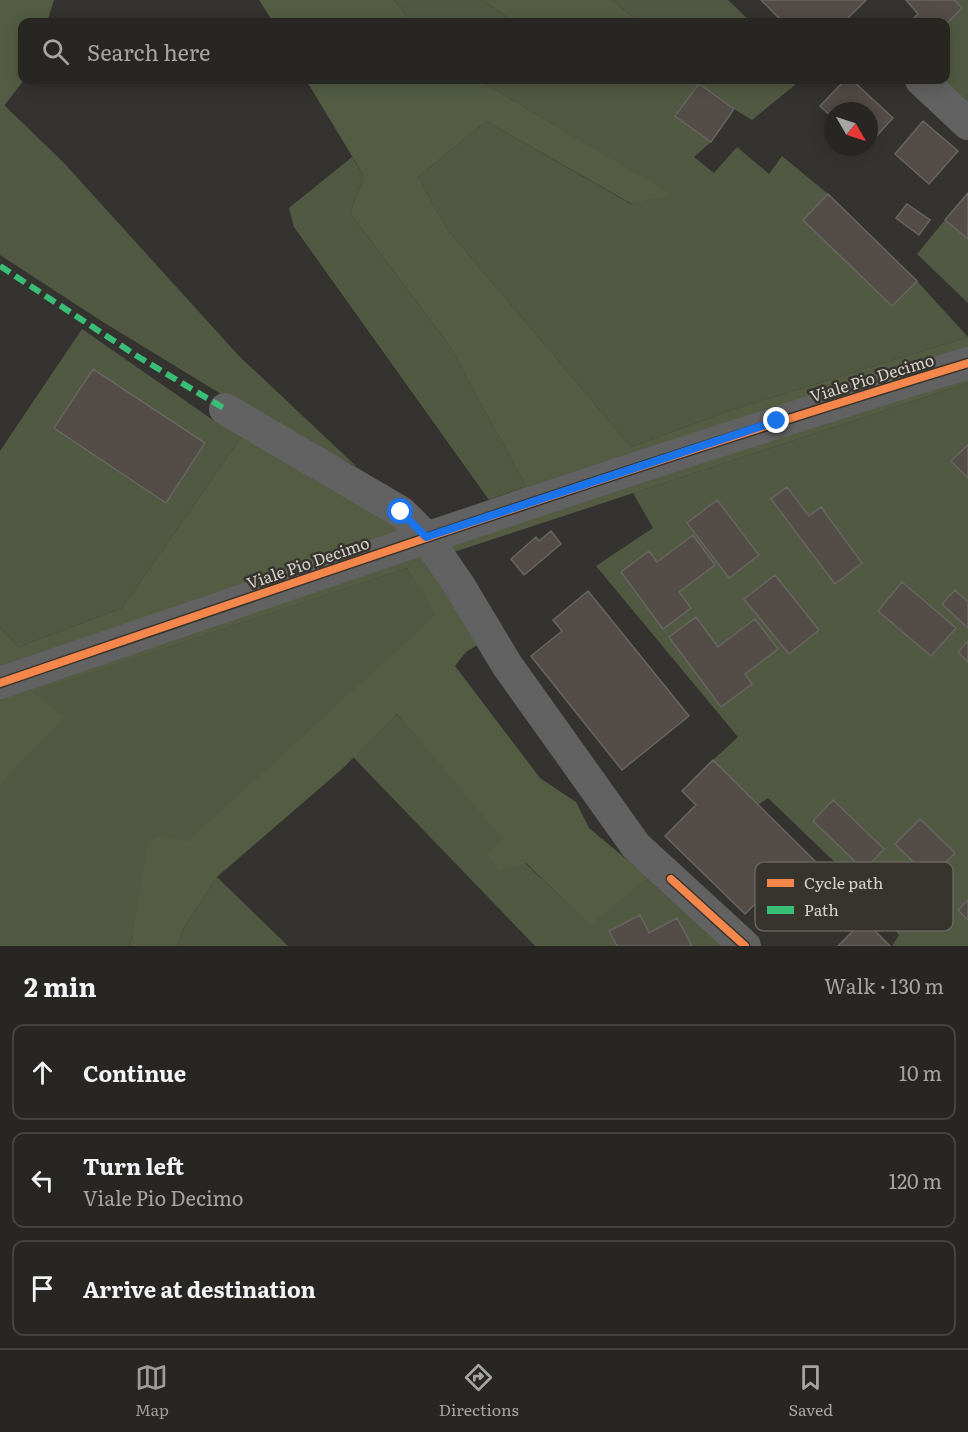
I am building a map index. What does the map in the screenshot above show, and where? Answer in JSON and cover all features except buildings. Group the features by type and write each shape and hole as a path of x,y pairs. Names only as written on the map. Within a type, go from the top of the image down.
{"street":[{"path":"925,84 968,124"},
{"name":"Viale Pio Decimo","path":"0,683 426,537 777,421 968,363"},
{"path":"225,409 401,512 426,537 459,585 507,665 636,846 745,946"}],"green space":[{"path":"0,0 54,0 48,18 18,18 18,84 21,84 0,111"},
{"path":"259,0 394,0 409,18 270,18"},
{"path":"394,0 483,0 508,18 409,18"},
{"path":"483,0 612,0 634,18 508,18"},
{"path":"612,0 728,0 747,18 634,18"},
{"path":"954,0 968,0 968,106 944,84 950,84 950,20 962,8"},
{"path":"308,84 485,84 673,195 632,204 486,121 418,177 447,229 631,447 732,410 968,337 968,383 451,553 432,523 526,486 449,345 350,213 364,176"},
{"path":"485,84 796,84 752,120 734,109 711,142 694,157 714,173 737,147 769,174 782,156 828,194 804,220 892,306 917,281 968,337 732,410 631,447 447,229 418,177 486,121 631,204 672,195"},
{"path":"4,105 63,162 239,356 357,467 239,405 103,322 0,255 0,111"},
{"path":"352,157 364,176 350,213 449,345 526,486 489,500 294,227 289,208"},
{"path":"945,220 968,239 968,303 917,254"},
{"path":"82,329 213,420 242,436 122,608 19,647 0,628 0,451"},
{"path":"968,383 968,946 892,946 899,935 896,931 953,931 953,862 835,862 768,798 758,805 713,760 738,737 596,566 653,528 633,493"},
{"path":"242,436 394,518 490,637 466,652 455,666 540,778 576,802 589,828 649,878 590,925 526,863 499,871 487,853 503,839 397,714 342,769 217,877 183,929 177,946 130,946 149,842 160,834 187,842 436,615 407,568 33,692 64,717 13,769 0,788 0,628 19,647 122,608"},
{"path":"407,568 437,615 187,843 160,834 150,842 130,946 0,946 0,788 12,769 32,692"},
{"path":"397,714 525,863 590,924 649,878 725,946 535,946 353,757"},
{"path":"217,877 288,946 177,946 183,929"}],"marked path":[{"path":"0,266 137,356 225,409"}],"cycle path":[{"path":"0,683 604,479 968,363"},
{"path":"671,879 745,946"}],"route":[{"path":"401,512 426,537 777,421"}]}
